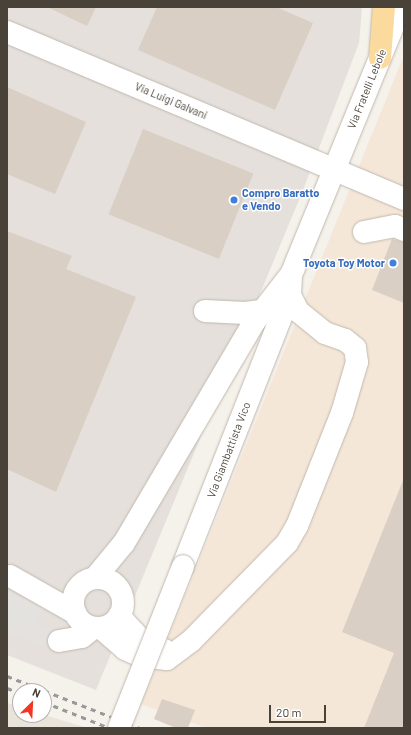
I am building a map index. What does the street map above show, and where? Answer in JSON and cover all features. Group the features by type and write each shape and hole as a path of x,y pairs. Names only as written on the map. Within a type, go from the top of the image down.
{"main road":[{"path":"380,58 384,7"}],"street":[{"name":"Via Fratelli Lebole","path":"334,171 400,7"},
{"name":"Via Luigi Galvani","path":"7,32 334,171 404,199"},
{"name":"Via Giambattista Vico","path":"119,728 183,566 334,171"},
{"path":"364,232 395,226 404,230"},
{"path":"9,575 75,613 80,620 97,628 125,649 140,656 167,659 192,640 287,543 297,526 342,412 357,362 355,348 345,340 325,333 298,311 290,285 262,311 124,543 95,578 84,582 76,590 73,598 75,613"},
{"path":"205,311 245,313 262,311"},
{"path":"9,575 76,590"},
{"path":"59,641 82,637 97,628 110,625 119,616 123,604 118,588 112,582 95,578"},
{"path":"119,616 140,640 163,650 192,640"}],"shaded area":[{"path":"7,7 362,7 359,43 303,190 96,690 7,655"},
{"path":"404,55 404,728 206,728 141,704"},
{"path":"7,592 45,607 36,622 57,632 61,650 7,632"},
{"path":"7,703 12,705 12,723 52,723 52,717 88,728 7,728"}],"building":[{"path":"47,7 96,7 87,26"},
{"path":"157,7 276,7 313,23 275,110 138,50"},
{"path":"7,87 86,122 55,194 7,174"},
{"path":"143,129 253,174 219,259 109,214"},
{"path":"7,231 72,256 66,269 136,297 56,492 7,469"},
{"name":"Toyota Toy Motor","path":"392,239 404,242 404,303 372,290"},
{"path":"404,478 404,728 364,728 394,653 342,632"},
{"path":"162,699 195,710 188,728 176,728 154,719"}],"railway":[{"path":"7,676 140,728"},
{"path":"7,688 12,690"},
{"path":"52,705 110,728"}],"place":[{"name":"Compro Baratto e Vendo","path":"234,200"},
{"name":"Toyota Toy Motor","path":"393,263"}]}
